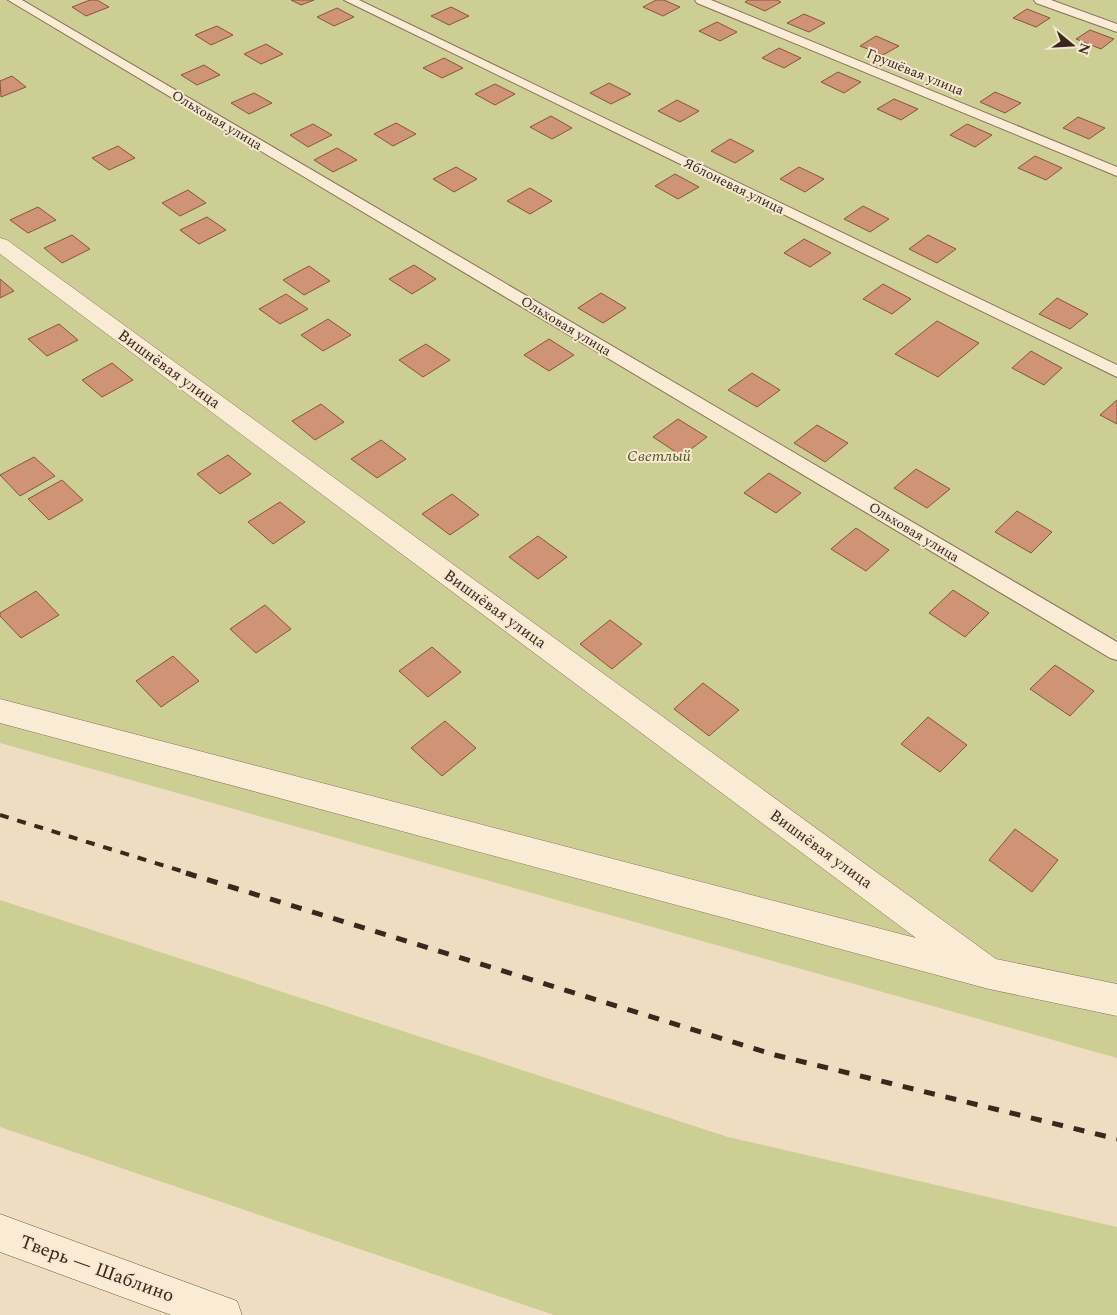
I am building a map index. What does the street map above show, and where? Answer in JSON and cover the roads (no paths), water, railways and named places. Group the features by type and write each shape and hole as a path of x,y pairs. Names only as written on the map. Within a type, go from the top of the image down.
{"street":[{"name":"Вишнёвая улица","path":"0,244 989,973"},
{"path":"0,711 989,973 1117,1000"},
{"name":"Тверь — Шаблино","path":"0,1233 223,1315"}],"lane":[{"name":"Ольховая улица","path":"14,0 1117,652"},
{"name":"Яблоневая улица","path":"350,0 1117,372"},
{"name":"Грушёвая улица","path":"701,0 1117,172"},
{"path":"1040,0 1117,28"}],"railway":[{"path":"0,815 191,874"},
{"path":"186,873 775,1055 1117,1139"}],"park label":[{"name":"Светлый","path":"659,456"}]}
